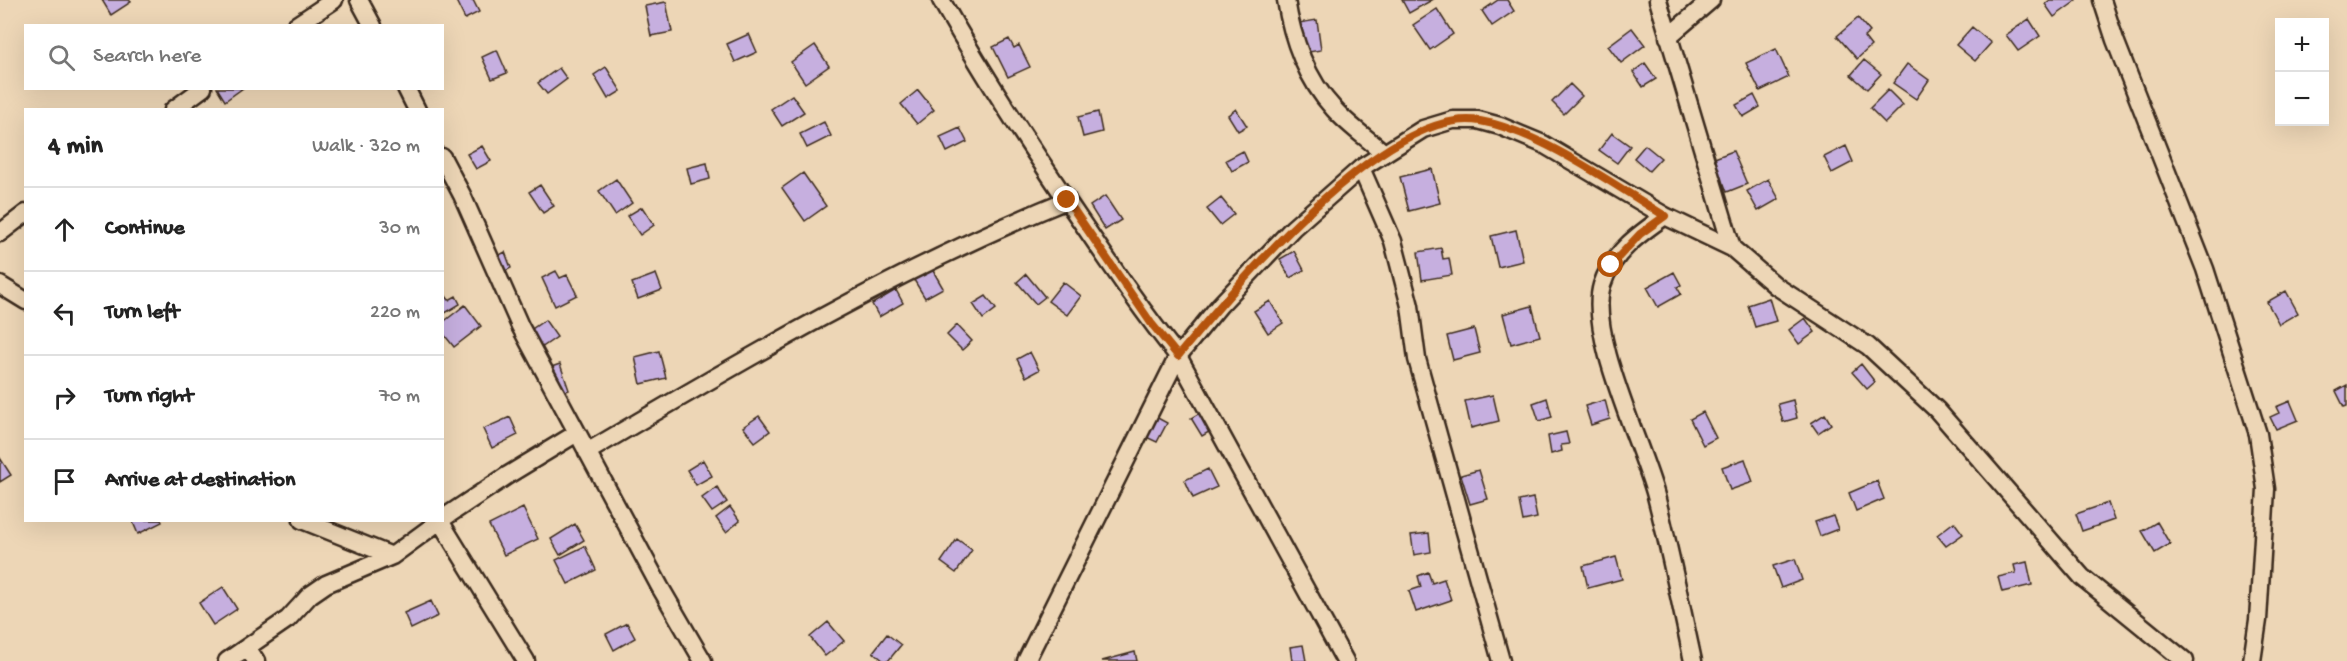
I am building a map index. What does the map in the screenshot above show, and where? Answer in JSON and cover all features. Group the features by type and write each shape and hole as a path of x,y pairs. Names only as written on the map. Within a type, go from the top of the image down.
{"street":[{"path":"298,24 334,0"},
{"path":"359,0 372,24"},
{"path":"941,0 984,75 1067,200 1151,323 1178,356 1345,661"},
{"path":"1287,0 1300,55 1316,85 1334,109 1383,152"},
{"path":"1658,0 1732,248"},
{"path":"1668,37 1711,0"},
{"path":"2102,0 2115,40 2205,269 2258,434 2266,489 2258,620 2252,661"},
{"path":"176,108 201,90"},
{"path":"407,90 416,108"},
{"path":"1026,661 1178,356 1220,305 1293,228 1361,168 1383,152 1423,129 1453,120 1478,120 1500,126 1543,144 1665,216 1732,248 1776,285 1868,346 1938,410 2082,577 2185,661"},
{"path":"444,161 462,195 520,326 660,587 703,661"},
{"path":"1361,168 1393,241 1410,306 1417,358 1501,661"},
{"path":"587,452 822,316 1020,219 1067,200"},
{"path":"0,233 24,215"},
{"path":"1665,216 1640,234 1611,265 1601,288 1600,317 1631,429 1656,494 1693,661"},
{"path":"0,285 24,300"},
{"path":"444,518 508,474 577,433"},
{"path":"307,522 392,556"},
{"path":"227,661 251,654 310,595 326,584 392,556 438,522"},
{"path":"442,522 526,661"}],"building":[{"path":"102,0 129,0 131,2 111,15"},
{"path":"473,0 479,12 465,19 456,1"},
{"path":"1402,0 1432,0 1409,13"},
{"path":"1498,0 1507,0 1514,11 1492,26 1482,11"},
{"path":"2050,0 2076,1 2054,17 2045,4"},
{"path":"666,2 672,32 651,36 645,6"},
{"path":"1437,9 1453,34 1430,50 1413,25"},
{"path":"1858,18 1870,32 1864,37 1871,46 1857,59 1837,36"},
{"path":"2029,19 2040,36 2018,51 2006,35"},
{"path":"1317,20 1321,50 1303,53 1298,23"},
{"path":"1972,27 1991,43 1975,61 1956,45"},
{"path":"1632,28 1645,45 1621,63 1608,46"},
{"path":"749,34 757,52 735,62 727,44"},
{"path":"1009,39 1014,48 1019,45 1030,67 1008,77 993,47"},
{"path":"815,45 829,66 805,83 791,62"},
{"path":"1776,49 1789,77 1760,91 1746,63"},
{"path":"497,50 507,73 492,79 482,57"},
{"path":"1864,60 1881,74 1867,89 1851,75"},
{"path":"1645,63 1656,79 1643,87 1633,72"},
{"path":"1907,64 1929,80 1916,99 1893,83"},
{"path":"606,67 621,91 608,99 594,75"},
{"path":"559,68 567,79 547,94 538,83"},
{"path":"1570,84 1582,96 1564,114 1552,102"},
{"path":"218,90 240,90 225,101"},
{"path":"918,90 934,110 917,124 901,104"},
{"path":"1888,90 1903,105 1885,123 1870,108"},
{"path":"792,95 804,112 782,126 771,109"},
{"path":"1754,95 1760,107 1743,117 1736,105"},
{"path":"1236,109 1247,126 1238,131 1228,115"},
{"path":"1098,112 1102,132 1083,137 1078,117"},
{"path":"824,122 831,136 807,148 800,134"},
{"path":"960,128 967,142 947,152 940,137"},
{"path":"1612,133 1630,146 1617,163 1599,150"},
{"path":"1645,145 1661,158 1649,171 1634,158"},
{"path":"482,146 491,161 476,169 467,154"},
{"path":"1846,146 1853,162 1832,173 1824,157"},
{"path":"1243,151 1248,162 1232,171 1226,160"},
{"path":"1733,151 1747,184 1727,192 1724,184 1710,190 1699,164"},
{"path":"707,163 710,179 691,184 687,168"},
{"path":"1432,169 1440,203 1409,211 1400,177"},
{"path":"803,173 826,206 805,221 782,188"},
{"path":"616,179 632,203 615,215 599,191"},
{"path":"1768,179 1779,199 1758,211 1747,191"},
{"path":"540,185 554,206 543,213 529,192"},
{"path":"1105,196 1121,220 1105,230 1090,206"},
{"path":"1221,198 1234,214 1220,225 1207,209"},
{"path":"642,207 654,225 640,235 627,216"},
{"path":"1516,230 1523,261 1498,267 1491,236"},
{"path":"1441,248 1443,259 1449,258 1452,275 1422,280 1418,252"},
{"path":"1294,251 1304,270 1290,278 1280,259"},
{"path":"505,252 511,268 500,274 492,259"},
{"path":"932,269 943,288 925,298 914,280"},
{"path":"556,271 560,278 567,275 577,295 555,306 542,278"},
{"path":"1674,272 1681,285 1677,287 1681,294 1658,307 1647,287"},
{"path":"656,274 662,290 638,299 632,283"},
{"path":"1026,274 1045,297 1036,304 1017,282"},
{"path":"1063,282 1081,296 1067,315 1048,301"},
{"path":"896,290 903,303 879,317 872,304"},
{"path":"2286,291 2298,313 2279,324 2267,302"},
{"path":"444,294 449,300 456,296 460,304 444,314"},
{"path":"986,296 996,309 983,319 973,304"},
{"path":"1769,298 1776,321 1755,327 1748,305"},
{"path":"1270,301 1283,323 1268,333 1254,311"},
{"path":"465,305 481,326 454,347 444,334 444,321"},
{"path":"1532,306 1540,336 1511,344 1503,314"},
{"path":"1805,318 1815,332 1799,344 1789,330"},
{"path":"545,320 557,337 541,348 529,331"},
{"path":"957,325 972,341 962,350 947,335"},
{"path":"1474,329 1480,353 1453,360 1447,336"},
{"path":"659,351 666,378 641,384 635,357"},
{"path":"1030,352 1039,370 1026,377 1017,359"},
{"path":"560,364 569,390 549,397 540,371"},
{"path":"1861,364 1875,382 1867,389 1852,372"},
{"path":"2347,385 2347,406 2344,407 2336,391"},
{"path":"1493,395 1499,421 1471,428 1465,401"},
{"path":"1547,398 1552,417 1539,421 1533,403"},
{"path":"1605,400 1610,419 1591,425 1585,406"},
{"path":"1793,400 1797,418 1783,422 1778,404"},
{"path":"2290,401 2298,420 2276,429 2270,417 2279,413 2276,407"},
{"path":"1203,411 1214,429 1202,436 1191,418"},
{"path":"1703,412 1716,438 1703,445 1690,419"},
{"path":"1825,414 1831,424 1818,433 1811,423"},
{"path":"759,416 770,431 755,442 743,427"},
{"path":"1154,416 1167,423 1157,442 1144,436"},
{"path":"510,417 518,435 492,448 483,429"},
{"path":"1566,432 1569,444 1561,445 1562,451 1551,454 1548,436"},
{"path":"0,458 11,475 0,482"},
{"path":"1745,459 1753,482 1730,490 1722,467"},
{"path":"703,460 712,476 696,485 687,470"},
{"path":"1208,469 1217,487 1193,498 1185,480"},
{"path":"1479,470 1488,499 1470,504 1461,475"},
{"path":"1877,481 1884,499 1856,511 1849,493"},
{"path":"717,487 727,502 712,512 702,498"},
{"path":"1533,498 1537,518 1523,521 1519,501"},
{"path":"2108,503 2114,520 2082,531 2076,514"},
{"path":"730,507 740,521 726,532 716,518"},
{"path":"523,508 538,539 504,555 489,525"},
{"path":"1833,516 1838,529 1820,536 1815,522"},
{"path":"133,522 162,522 138,534"},
{"path":"1954,522 1963,534 1946,546 1937,535"},
{"path":"2157,522 2170,544 2155,553 2142,531"},
{"path":"575,524 584,540 560,555 551,539"},
{"path":"1429,533 1431,552 1414,555 1411,535"},
{"path":"957,539 972,550 956,573 941,562"},
{"path":"585,546 596,570 568,584 556,560"},
{"path":"1616,557 1622,579 1588,588 1583,566"},
{"path":"1795,559 1802,580 1781,588 1773,566"},
{"path":"2027,562 2032,585 2002,592 1998,577 2016,573 2014,565"},
{"path":"1428,572 1432,583 1444,579 1451,600 1416,612 1409,591 1421,587 1418,576"},
{"path":"223,587 237,609 213,625 199,603"},
{"path":"431,601 438,616 411,629 404,613"},
{"path":"828,622 844,641 825,656 810,637"},
{"path":"627,623 635,638 614,650 606,634"},
{"path":"887,634 901,645 888,661 884,661 873,652"},
{"path":"1303,645 1306,661 1292,661 1290,647"},
{"path":"1135,652 1137,661 1102,661"}],"route":[{"path":"1067,200 1151,323 1178,356 1220,305 1293,228 1361,168 1383,152 1423,129 1453,120 1478,120 1500,126 1543,144 1665,216 1640,234 1611,265"}]}
